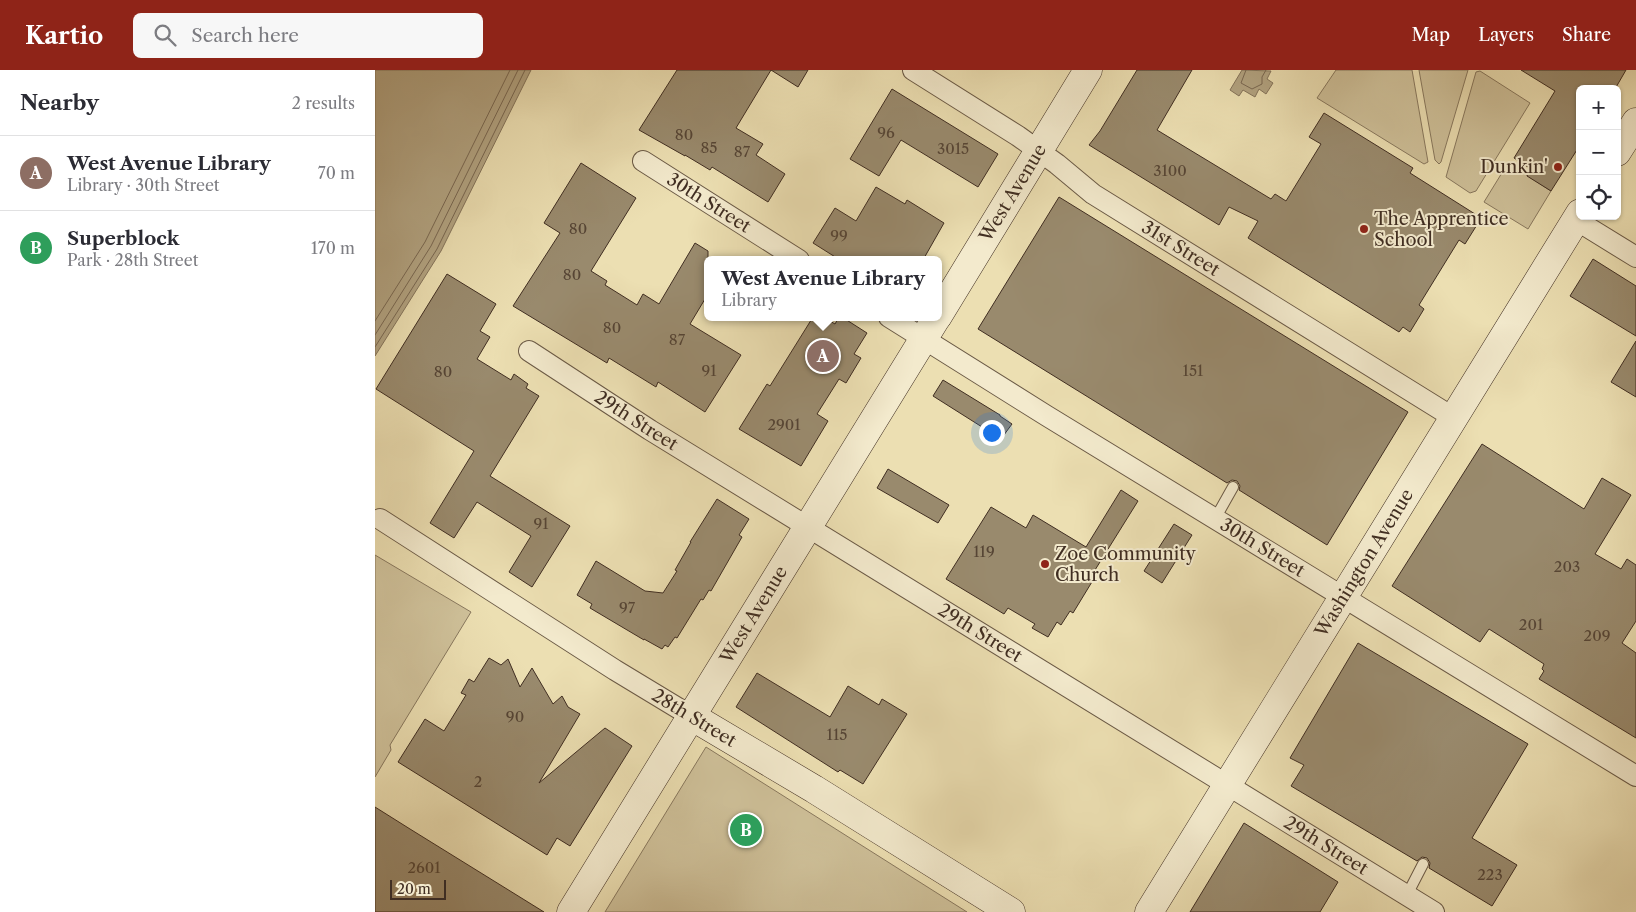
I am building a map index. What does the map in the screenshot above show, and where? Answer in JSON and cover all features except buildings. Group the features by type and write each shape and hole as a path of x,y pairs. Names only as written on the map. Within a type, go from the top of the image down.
{"street":[{"name":"31st Street","path":"913,70 1039,150 1093,194 1453,418"},
{"name":"West Avenue","path":"942,309 1088,70"},
{"path":"1621,146 1636,122"},
{"name":"30th Street","path":"643,162 793,256"},
{"name":"Washington Avenue","path":"1149,912 1576,220"},
{"path":"1582,220 1636,257"},
{"name":"30th Street","path":"914,321 933,324 1047,416 1636,776"},
{"name":"West Avenue","path":"571,912 933,324"},
{"name":"29th Street","path":"529,351 650,430 1434,912"},
{"name":"28th Street","path":"380,520 621,674 814,789 1011,912"}],"lane":[{"path":"1215,519 1233,487"},
{"path":"1407,895 1423,864"}],"shaded area":[{"path":"1336,70 1412,70 1428,162 1424,164 1317,98"},
{"path":"1419,70 1468,70 1439,164 1435,160"},
{"path":"1480,71 1530,103 1476,191 1470,193 1446,177 1476,72"},
{"path":"1508,163 1551,191 1528,229 1484,202"},
{"path":"375,555 471,612 390,745 391,750 375,777"},
{"path":"706,747 967,912 605,912"}],"water":[{"path":"375,70 531,70 441,251 375,356"},
{"path":"1242,70 1271,71 1267,79 1273,83 1266,94 1259,89 1255,97 1243,90 1239,96 1230,90"}],"place":[{"name":"Dunkin'","path":"1558,167"},
{"name":"The Apprentice School","path":"1364,229"},
{"name":"West Avenue Library","path":"823,356"},
{"name":"Zoe Community Church","path":"1045,564"},
{"name":"Superblock","path":"746,830"}]}
